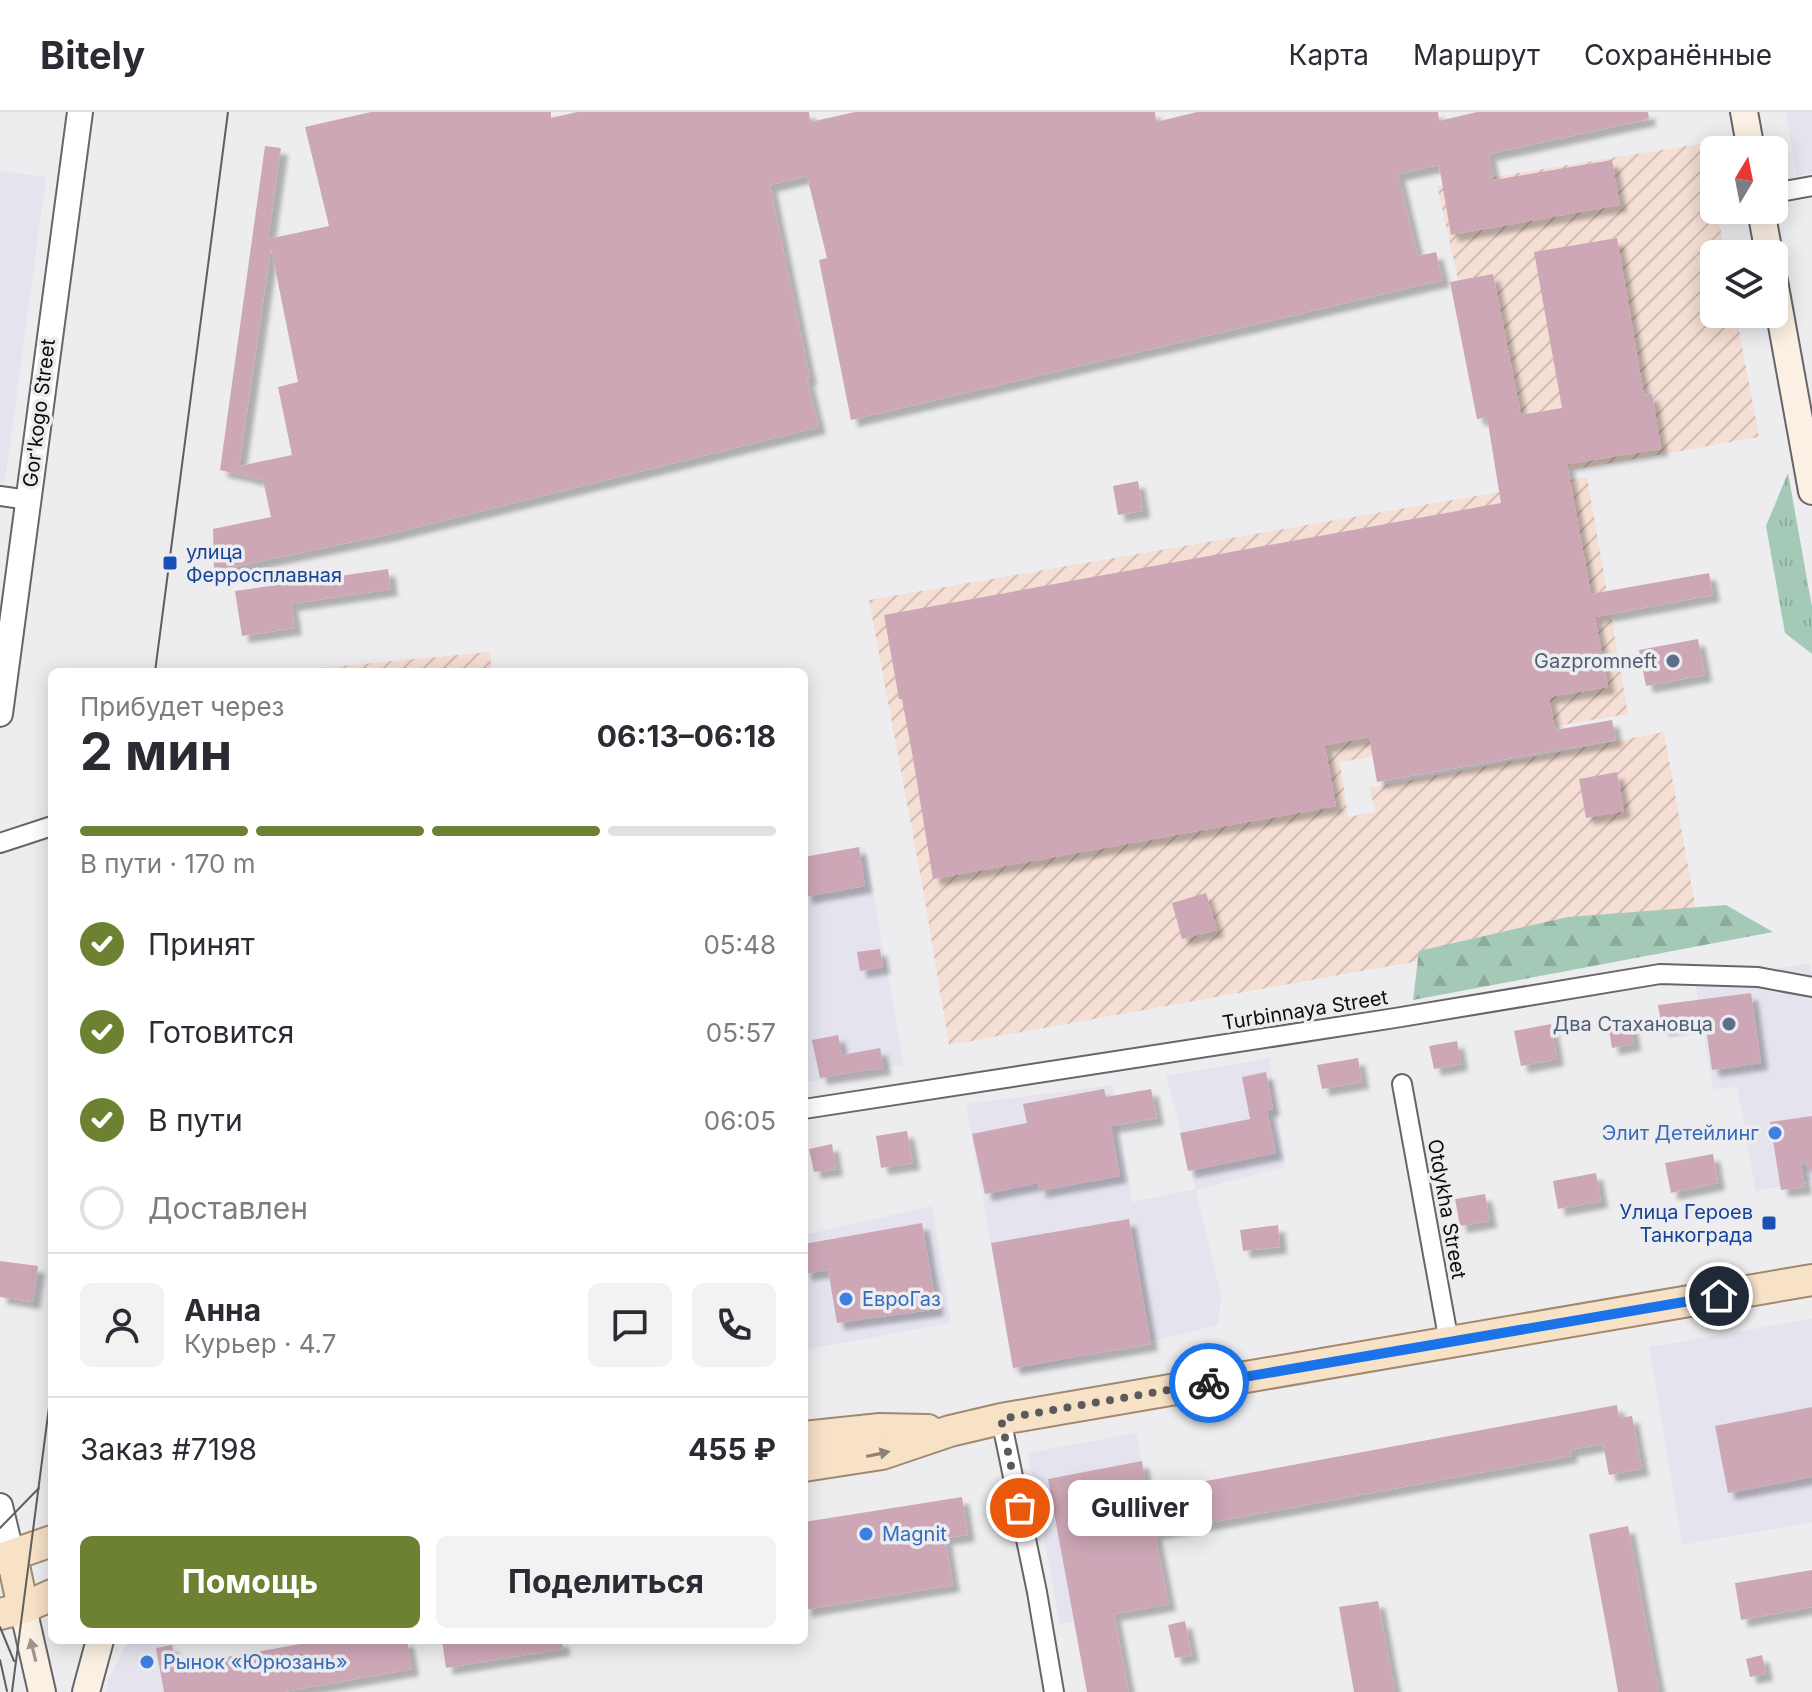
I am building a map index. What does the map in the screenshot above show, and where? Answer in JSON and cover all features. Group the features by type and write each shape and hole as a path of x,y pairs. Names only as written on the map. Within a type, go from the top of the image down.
{"main road":[{"path":"1744,112 1748,136"},
{"path":"1783,328 1812,491"},
{"path":"808,1465 882,1454 950,1431 1001,1419 1812,1280"},
{"path":"808,1437 880,1429 950,1431"},
{"path":"42,1692 11,1611 6,1558 48,1542"},
{"path":"11,1611 48,1597"},
{"path":"86,1692 99,1644"}],"street":[{"name":"Gor'kogo Street","path":"0,714 80,112"},
{"path":"1788,190 1812,186"},
{"path":"0,496 28,500"},
{"path":"0,843 48,827"},
{"name":"Turbinnaya Street","path":"808,1108 1660,974 1758,977 1812,987"},
{"name":"Otdykha Street","path":"1402,1084 1449,1342"},
{"path":"1001,1419 1054,1692"},
{"path":"0,1506 6,1558"}],"shaded area":[{"path":"1786,112 1812,112 1812,173 1797,176"},
{"path":"1700,144 1700,224 1720,224 1722,240 1700,240 1700,328 1739,328 1759,437 1504,482 1437,186"},
{"path":"0,171 46,177 5,482 0,481"},
{"path":"1587,477 1628,714 1340,762 1348,817 1376,812 1369,788 1664,732 1696,911 949,1045 869,600"},
{"path":"489,652 492,668 319,668"},
{"path":"865,847 904,1065 808,1082 808,861"},
{"path":"1810,963 1812,1180 1756,1191 1737,1087 1713,1089 1695,983"},
{"path":"1269,1058 1285,1167 1196,1190 1221,1296 1218,1325 1014,1374 966,1104 1113,1085 1132,1202 1196,1189 1166,1076"},
{"path":"932,1206 951,1323 808,1349 808,1234"},
{"path":"1812,1319 1812,1522 1682,1545 1649,1347"},
{"path":"1136,1433 1169,1604 1060,1624 1028,1453"},
{"name":"Рынок «Юрюзань»","path":"175,1644 182,1692 106,1692 108,1680 126,1645"}],"green space":[{"path":"1788,473 1812,607 1812,654 1785,633 1766,526"},
{"path":"1726,905 1773,932 1413,1000 1419,951 1568,917"}],"building":[{"path":"371,112 551,112 551,118 577,112 809,112 810,122 855,112 1155,112 1156,122 1197,112 1438,112 1439,121 1477,112 1648,112 1649,119 1489,154 1494,180 1612,160 1620,205 1451,235 1439,165 1398,174 1418,256 1436,252 1443,280 851,420 819,260 827,258 807,176 770,185 819,427 390,534 214,571 213,529 271,517 263,480 220,470 265,146 281,148 268,239 329,226 305,127","holes":["271,248 298,382 278,387 292,455 239,466"]},
{"path":"1617,238 1644,395 1652,394 1661,449 1567,464 1591,594 1709,573 1713,595 1595,617 1608,687 1549,697 1555,730 1612,720 1616,740 1377,782 1369,737 1332,744 1325,746 1336,806 933,879 913,758 884,615 1501,503 1487,417 1477,419 1450,282 1493,274 1521,415 1562,408 1534,252"},
{"path":"1138,481 1143,511 1118,515 1113,486"},
{"path":"388,569 391,589 291,604 295,628 242,636 235,591"},
{"path":"1698,639 1705,675 1646,686 1639,650"},
{"path":"1617,772 1624,811 1586,818 1579,779"},
{"path":"859,847 865,886 808,896 808,856"},
{"path":"1206,893 1217,930 1182,939 1172,903"},
{"path":"880,949 883,967 860,971 857,952"},
{"path":"1751,993 1761,1063 1712,1070 1705,1021 1662,1029 1658,1005"},
{"path":"1630,1020 1634,1044 1612,1048 1608,1024"},
{"path":"1551,1024 1557,1059 1521,1066 1514,1031"},
{"path":"838,1035 842,1055 880,1048 884,1068 820,1078 812,1040"},
{"path":"1457,1041 1461,1064 1434,1069 1429,1046"},
{"path":"1358,1058 1362,1082 1322,1089 1317,1065"},
{"path":"1266,1072 1273,1109 1267,1110 1276,1153 1188,1171 1180,1133 1250,1119 1242,1077"},
{"path":"1104,1089 1106,1097 1151,1089 1157,1118 1111,1126 1120,1176 1039,1191 1038,1183 985,1194 972,1134 1027,1123 1023,1104"},
{"path":"1812,1116 1812,1170 1801,1162 1805,1187 1781,1190 1770,1122"},
{"path":"907,1131 913,1163 881,1168 876,1136"},
{"path":"832,1144 836,1169 814,1172 809,1149"},
{"path":"1713,1154 1718,1183 1671,1193 1665,1163"},
{"path":"1596,1173 1601,1201 1558,1209 1553,1181"},
{"path":"1485,1194 1490,1221 1460,1226 1455,1199"},
{"path":"1129,1219 1151,1344 1013,1368 991,1243"},
{"path":"922,1223 937,1309 837,1323 828,1270 808,1273 808,1243"},
{"path":"1278,1225 1280,1247 1243,1251 1240,1230"},
{"path":"0,1261 38,1266 33,1302 0,1297"},
{"path":"1617,1405 1619,1418 1632,1416 1642,1469 1609,1475 1603,1444 1570,1450 1571,1456 1155,1533 1169,1604 1114,1614 1129,1692 1087,1692 1048,1479 1142,1461 1147,1492"},
{"path":"1812,1407 1812,1477 1728,1493 1715,1426"},
{"path":"962,1497 968,1535 945,1538 953,1585 808,1609 808,1521"},
{"path":"1628,1526 1659,1692 1618,1692 1589,1534"},
{"path":"1812,1570 1812,1607 1741,1620 1735,1583"},
{"path":"1378,1601 1395,1692 1354,1692 1339,1607"},
{"path":"1185,1621 1192,1655 1175,1658 1168,1625"},
{"path":"300,1644 408,1644 412,1669 283,1692 164,1692 156,1648 172,1645 176,1666"},
{"path":"443,1644 562,1644 563,1649 446,1668"},
{"path":"1762,1655 1766,1674 1750,1677 1746,1659"}],"tram line":[{"path":"156,668 228,112"},
{"path":"12,1692 48,1415"},
{"path":"0,1528 39,1488"},
{"path":"0,1627 14,1661"},
{"path":"0,1660 7,1691"}],"way so far":[{"path":"1020,1508 1001,1419 1209,1383"}],"place":[{"name":"улица Ферросплавная","path":"170,563"},
{"name":"Gazpromneft","path":"1673,661"},
{"name":"Два Стахановца","path":"1729,1024"},
{"name":"Элит Детейлинг","path":"1775,1133"},
{"name":"Улица Героев Танкограда","path":"1769,1223"},
{"name":"ЕвроГаз","path":"846,1299"},
{"name":"Gulliver","path":"1020,1508"},
{"name":"Magnit","path":"866,1534"},
{"name":"Рынок «Юрюзань»","path":"147,1662"}],"route":[{"path":"1209,1383 1719,1296"}]}
